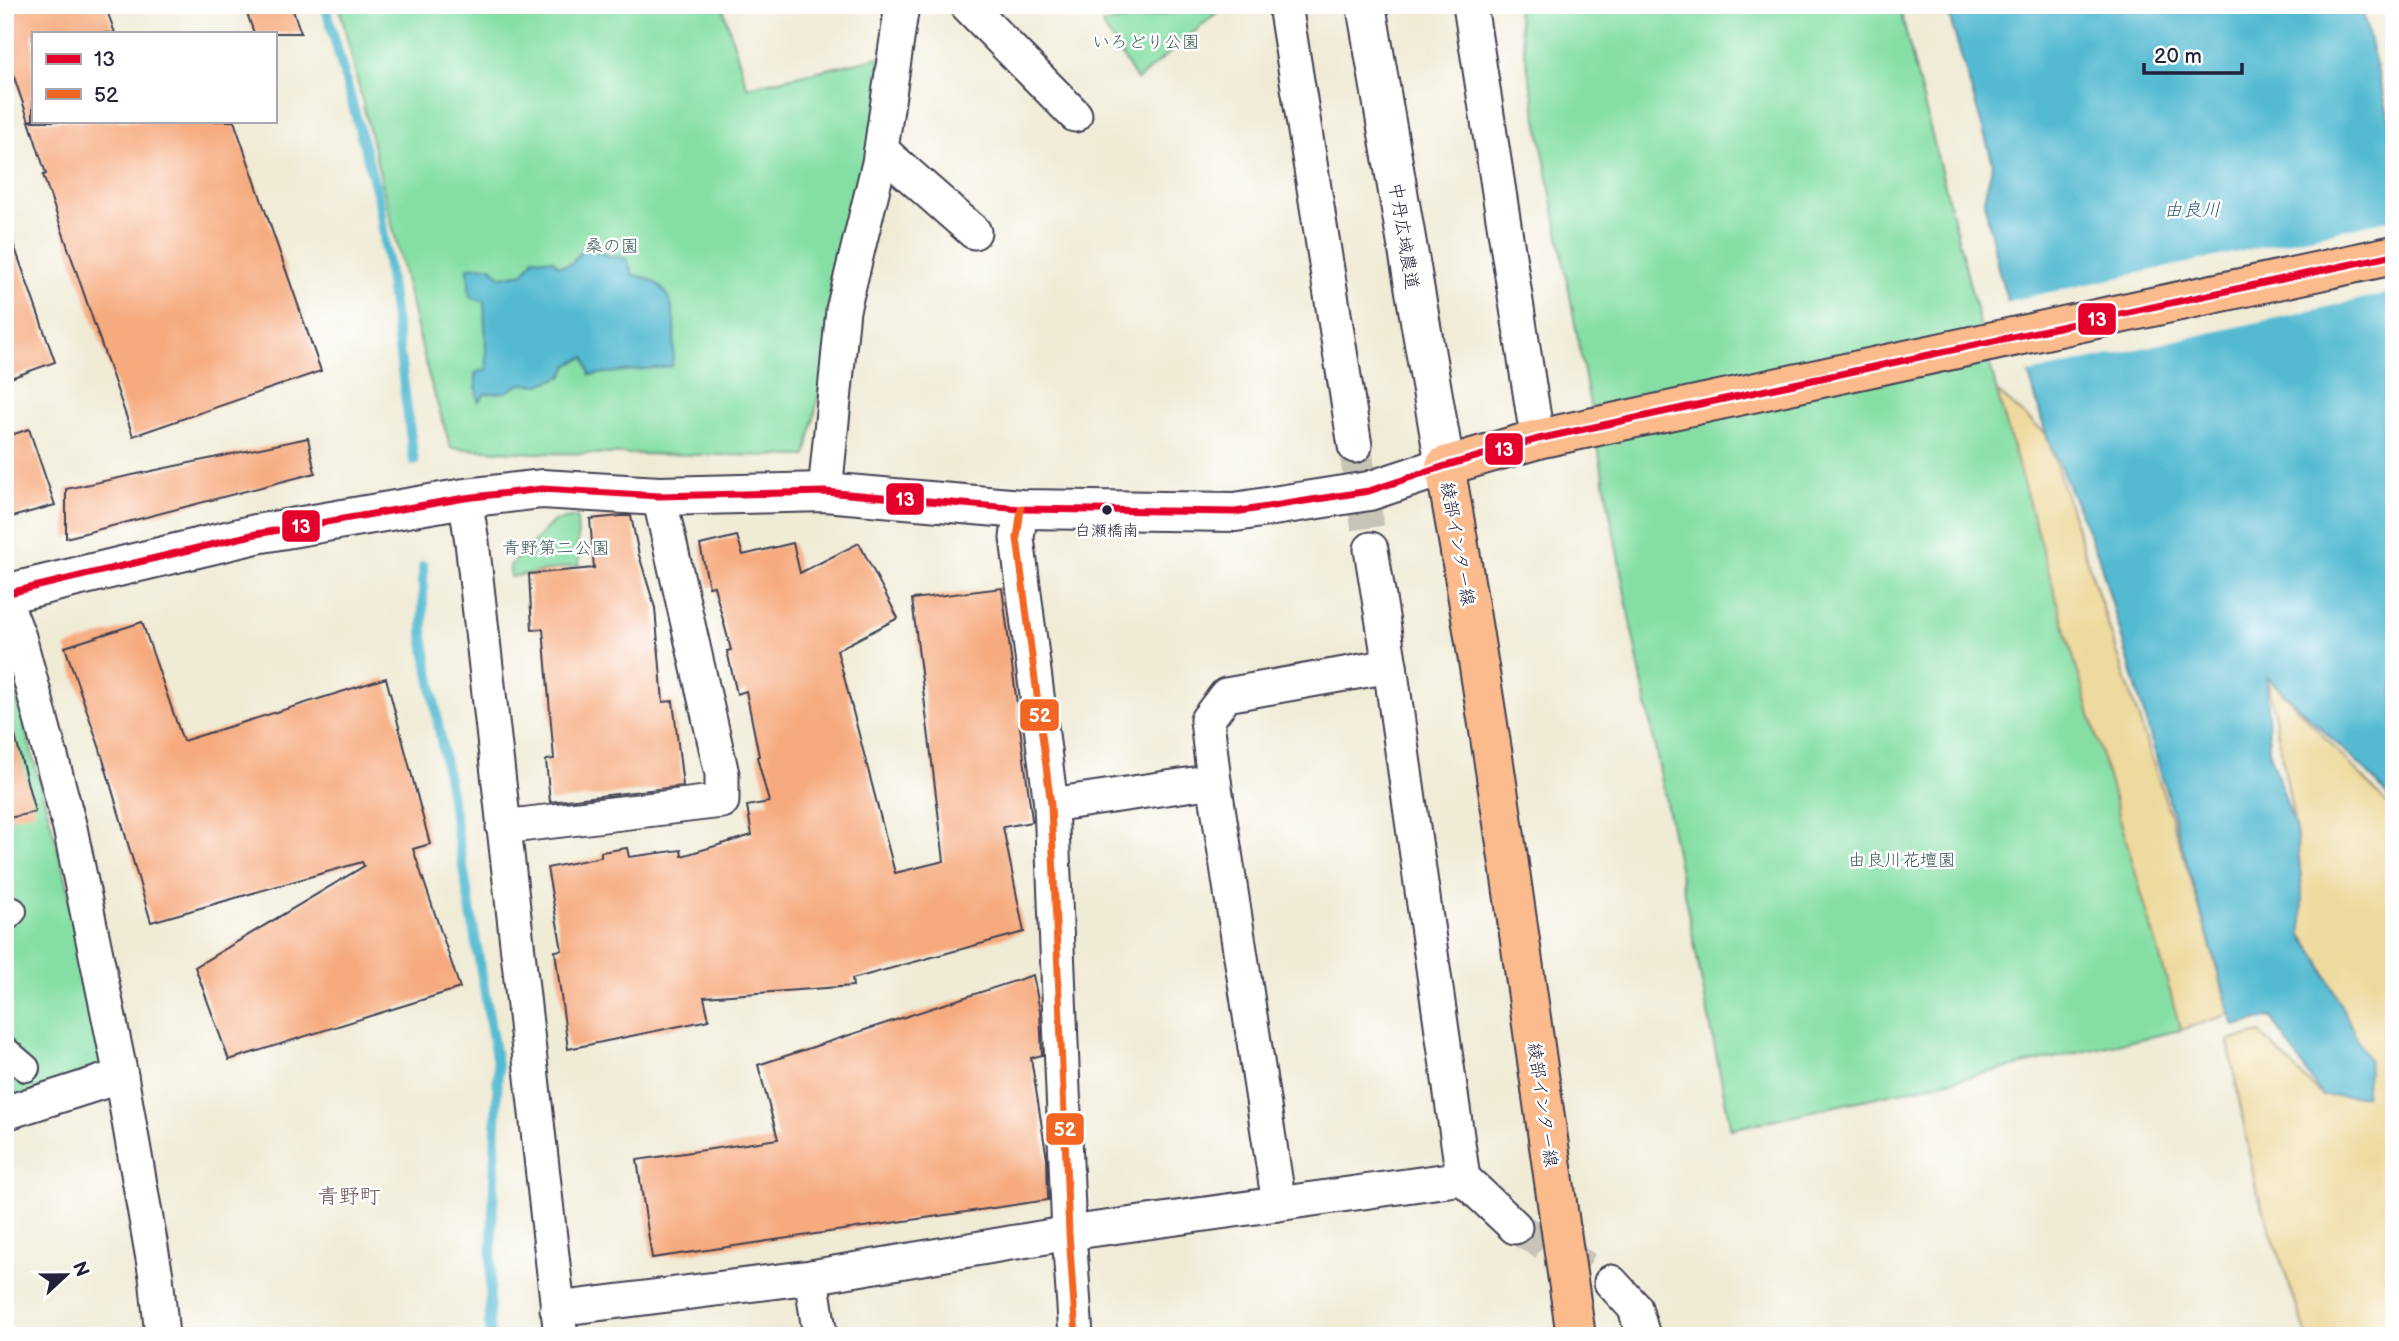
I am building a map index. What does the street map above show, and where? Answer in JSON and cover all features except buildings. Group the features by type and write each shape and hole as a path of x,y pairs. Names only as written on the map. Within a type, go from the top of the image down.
{"main road":[{"name":"綾部インター線","path":"1576,1336 1514,903 1445,466 1550,426 2394,255"}],"street":[{"path":"825,492 843,310 881,150 902,5"},
{"path":"967,5 1076,115"},
{"path":"1285,5 1355,446"},
{"name":"中丹広域農道","path":"1366,5 1445,466"},
{"path":"1470,5 1550,426"},
{"path":"881,150 974,232"},
{"path":"5,594 256,534 465,498 542,489 659,496 825,492 1021,509 1235,512 1368,491 1445,466"},
{"path":"503,827 722,801 722,774 659,496"},
{"path":"465,498 559,1323 1069,1233 1463,1178"},
{"path":"1021,509 1017,538 1051,805 1069,1233 1076,1336"},
{"path":"1371,549 1463,1178 1515,1227"},
{"path":"5,601 19,637 70,828 121,1076 156,1276 162,1336"},
{"path":"1279,1204 1207,720 1226,695 1390,666"},
{"path":"1051,805 1214,781"},
{"path":"5,1050 26,1068"},
{"path":"5,1113 121,1076"},
{"path":"811,1277 820,1336"},
{"path":"1611,1282 1634,1308 1643,1336"}],"green space":[{"name":"桑の園","path":"339,5 722,5 747,87 889,55 806,456 534,453 451,448 429,377"},
{"name":"いろどり公園","path":"1171,5 1226,5 1137,80 1102,24 1167,14"},
{"name":"由良川花壇園","path":"1516,5 1899,5 1997,392 2181,1030 1731,1129 1631,626"},
{"name":"青野第二公園","path":"577,517 579,565 510,577 510,566 554,521"},
{"path":"5,655 66,878 102,1065 5,1102"}],"sand":[{"path":"1997,392 2046,434 2188,870 2230,1014 2181,1030"},
{"path":"2267,676 2394,811 2394,1336 2307,1336 2256,1189 2228,1041 2260,1033 2322,1096 2330,986 2318,959 2302,935 2302,889 2296,831"}],"water":[{"name":"由良川","path":"1946,5 2361,5 2394,137 2394,803 2367,772 2267,677 2269,750 2296,831 2302,889 2302,935 2318,959 2369,1062 2365,1096 2322,1096 2271,1017 2234,1026 2098,555 2046,434 1998,268 1984,199 1993,163"},
{"path":"585,247 609,256 626,258 633,275 649,279 660,286 672,308 672,366 590,375 585,357 568,365 563,376 540,385 520,384 506,392 485,394 478,402 475,373 487,369 484,302 470,297 468,267 490,266 501,277 524,273 534,258 553,260 559,266 571,264"}],"pier":[{"path":"2394,219 2394,292 2025,374 2004,302"}],"waterway":[{"path":"325,5 379,200 414,461"},
{"path":"423,566 423,636 498,1069 489,1322 491,1336"}],"tunnel":[{"path":"1355,446 1371,549"},
{"path":"1515,1227 1611,1282"}],"transit line":[{"name":"13","path":"5,594 256,534 465,498 542,489 659,496 825,492 1021,509 1235,512 1369,491 1538,439 2394,255"},
{"name":"52","path":"1021,509 1017,538 1051,805 1069,1233 1076,1336"}],"place":[{"name":"白瀬橋南","path":"1107,510"}],"district":[{"name":"青野町","path":"349,1196"}]}
